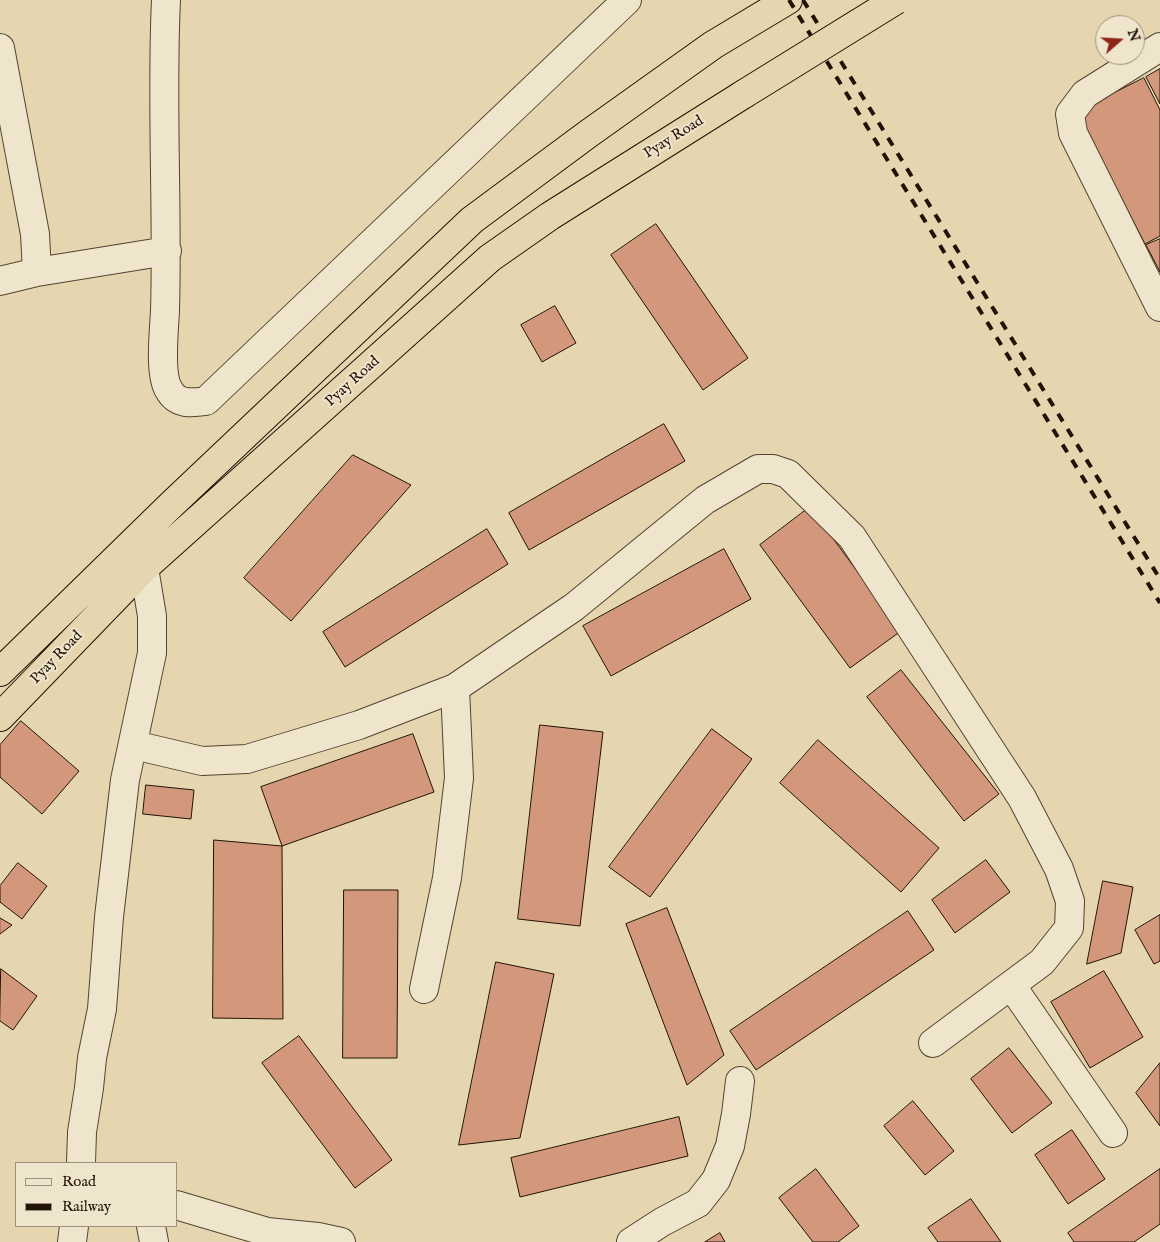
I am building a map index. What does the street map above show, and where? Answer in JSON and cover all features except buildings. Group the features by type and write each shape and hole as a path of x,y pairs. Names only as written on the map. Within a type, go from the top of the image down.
{"highway":[{"name":"Pyay Road","path":"0,672 124,551 472,220 713,45 788,0"},
{"name":"Pyay Road","path":"0,717 144,568 490,258 550,216 896,0"}],"street":[{"path":"166,0 163,57 167,251 163,371 168,390 180,401 192,403 206,401 627,0"},
{"path":"1160,47 1085,94 1070,114 1073,133 1160,307"},
{"path":"0,48 35,234 37,272"},
{"path":"0,281 37,272 167,251"},
{"path":"134,745 202,760 247,759 359,725 454,688 574,607 705,500 758,469 773,469 788,474 852,537 1022,798 1059,869 1070,901 1069,928 1042,962 933,1044"},
{"path":"81,1162 82,1132 92,1058 102,1009 109,917 125,780 134,745 152,653 152,616 144,568 124,551"},
{"path":"424,989 447,878 460,778 454,688"},
{"path":"1011,985 1113,1134"},
{"path":"631,1242 662,1222 698,1203 716,1180 730,1146 740,1081"},
{"path":"178,1207 267,1232 318,1237 341,1242"},
{"path":"72,1242 74,1227"},
{"path":"151,1227 154,1242"}],"railway":[{"path":"789,0 1160,603"},
{"path":"803,0 1160,579"}]}
